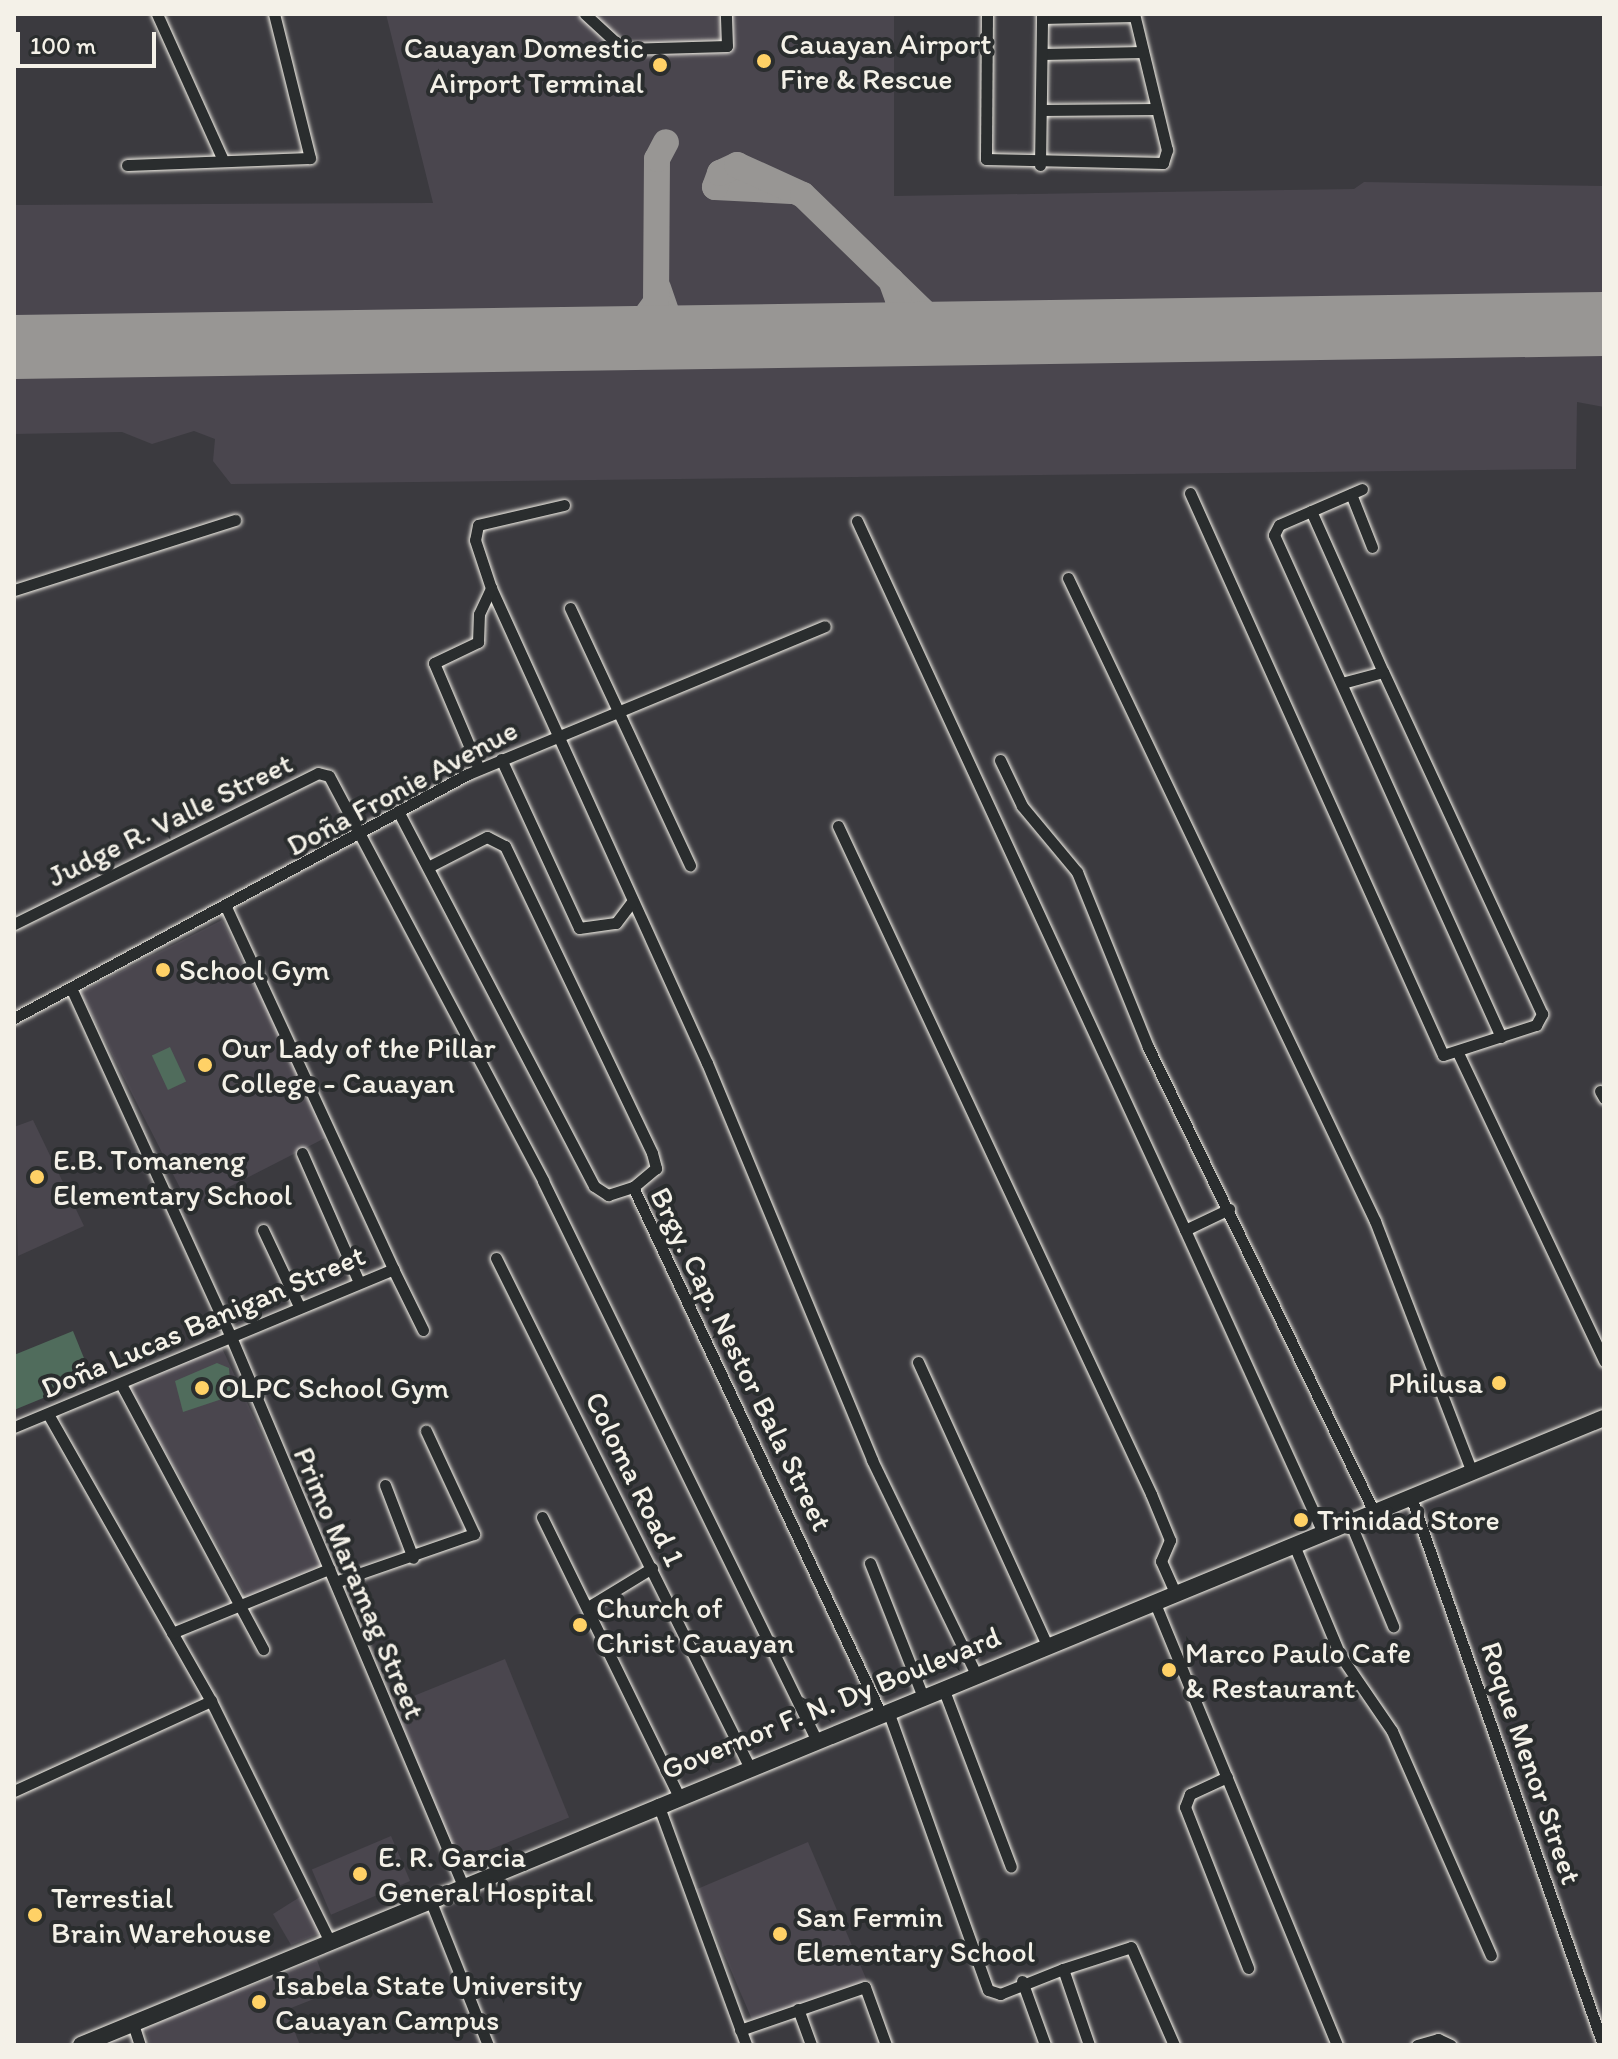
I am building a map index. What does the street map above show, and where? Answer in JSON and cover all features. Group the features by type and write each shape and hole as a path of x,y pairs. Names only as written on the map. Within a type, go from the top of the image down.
{"highway":[{"name":"Governor F. N. Dy Boulevard","path":"81,2045 431,1902 678,1795 1604,1418"}],"street":[{"path":"157,14 223,160"},
{"path":"127,165 223,160 301,162 313,155 274,14"},
{"path":"585,14 623,49 727,46 726,14"},
{"path":"987,14 986,159 1040,165 1163,163 1167,150 1134,15 1042,16 1040,165"},
{"path":"1042,54 1143,52"},
{"path":"1041,110 1156,109"},
{"path":"1372,547 1356,491 1279,525 1274,535 1501,1037"},
{"path":"1190,493 1441,1053 1459,1055 1536,1025 1542,1014 1311,511"},
{"path":"564,505 478,525 475,540 491,588 555,735 720,1091 872,1460 976,1674"},
{"path":"14,590 235,520"},
{"path":"857,521 1323,1533"},
{"path":"1068,578 1375,1221 1472,1472"},
{"path":"479,769 434,663 478,642 479,614 491,588"},
{"path":"570,608 690,865"},
{"name":"Doña Fronie Avenue","path":"14,1018 72,990 479,769 825,626"},
{"path":"1342,683 1383,672"},
{"path":"501,759 579,928 605,929 632,902"},
{"path":"1000,760 1022,806 1077,872 1148,1047 1374,1512"},
{"name":"Judge R. Valle Street","path":"14,924 318,773 329,776 543,1181 816,1739"},
{"name":"Brgy. Cap. Nestor Bala Street","path":"398,811 430,866 594,1186 608,1195 633,1187 884,1712 988,1990 1000,1994 1022,1981"},
{"path":"838,826 1151,1494 1170,1540 1161,1561 1175,1593"},
{"path":"430,866 487,837 505,846 652,1153 656,1168 633,1187"},
{"path":"226,907 393,1269"},
{"name":"Primo Maramag Street","path":"72,990 231,1337 464,1888"},
{"path":"1459,1055 1604,1361"},
{"path":"302,1153 358,1280"},
{"path":"1185,1230 1229,1209"},
{"path":"263,1230 298,1304"},
{"name":"Coloma Road 1","path":"496,1258 749,1766"},
{"name":"Doña Lucas Banigan Street","path":"14,1427 231,1337 298,1304 393,1269 423,1330"},
{"path":"918,1362 1047,1645"},
{"path":"121,1384 243,1603 263,1649"},
{"path":"48,1414 211,1701 330,1942"},
{"path":"335,1582 413,1558 474,1534 426,1431"},
{"path":"385,1485 413,1558"},
{"name":"Roque Menor Street","path":"1411,1497 1603,2045"},
{"path":"542,1517 678,1795"},
{"path":"1350,1522 1393,1626"},
{"path":"1294,1545 1340,1655 1392,1731 1491,1955"},
{"path":"870,1563 923,1697"},
{"path":"588,1607 652,1568"},
{"path":"172,1633 329,1569"},
{"path":"1154,1601 1337,2045"},
{"path":"943,1688 1011,1867"},
{"path":"14,1791 211,1701"},
{"path":"1227,1777 1190,1794 1185,1807 1248,1968"},
{"path":"658,1804 746,2045"},
{"path":"431,1902 488,2045"},
{"path":"1045,2045 1022,1981 1131,1947 1174,2045"},
{"path":"1063,1969 1089,2045"},
{"path":"740,2030 865,1987 886,2045"},
{"path":"798,2009 811,2045"},
{"path":"133,2024 140,2045"},
{"path":"1417,2045 1438,2039 1451,2045"}],"shaded area":[{"path":"386,14 894,14 894,196 1354,189 1364,182 1604,186 1604,407 1577,402 1576,469 231,484 213,461 215,439 194,431 152,444 122,432 14,434 14,205 433,203"},
{"name":"Our Lady of the Pillar College - Cauayan","path":"222,920 331,1135 190,1207 80,992"},
{"name":"E.B. Tomaneng Elementary School","path":"33,1120 84,1226 18,1256 14,1127"},
{"path":"221,1346 323,1567 248,1599 129,1387"},
{"path":"505,1659 569,1818 458,1863 394,1704"},
{"name":"E. R. Garcia General Hospital","path":"391,1836 410,1881 331,1915 312,1870"},
{"name":"San Fermin Elementary School","path":"808,1842 867,1980 755,2027 697,1889"},
{"path":"303,1895 321,1933 291,1945 273,1914"},
{"name":"Isabela State University Cauayan Campus","path":"317,1960 329,1993 286,2010 300,2045 150,2045 145,2028"}],"green space":[{"path":"170,1047 186,1081 168,1090 152,1055"},
{"path":"73,1331 92,1378 14,1410 14,1355"},
{"name":"OLPC School Gym","path":"217,1363 229,1368 231,1396 183,1412 175,1381"}],"taxiway":[{"path":"596,338 633,334 656,302 657,159 666,142"},
{"path":"791,191 715,187 720,173 737,165 803,195 937,325 956,333"},
{"path":"870,334 892,328 899,302 891,280"},
{"path":"658,288 668,317 706,337"}],"runway":[{"path":"14,347 1604,324"}],"place":[{"name":"Cauayan Airport Fire & Rescue","path":"764,61"},
{"name":"Cauayan Domestic Airport Terminal","path":"660,65"},
{"name":"School Gym","path":"163,970"},
{"name":"Our Lady of the Pillar College - Cauayan","path":"205,1065"},
{"name":"E.B. Tomaneng Elementary School","path":"37,1177"},
{"name":"Philusa","path":"1499,1383"},
{"name":"OLPC School Gym","path":"202,1388"},
{"name":"Trinidad Store","path":"1301,1520"},
{"name":"Church of Christ Cauayan","path":"580,1625"},
{"name":"Marco Paulo Cafe & Restaurant","path":"1169,1670"},
{"name":"E. R. Garcia General Hospital","path":"360,1874"},
{"name":"Terrestial Brain Warehouse","path":"35,1915"},
{"name":"San Fermin Elementary School","path":"780,1934"},
{"name":"Isabela State University Cauayan Campus","path":"259,2002"}]}
